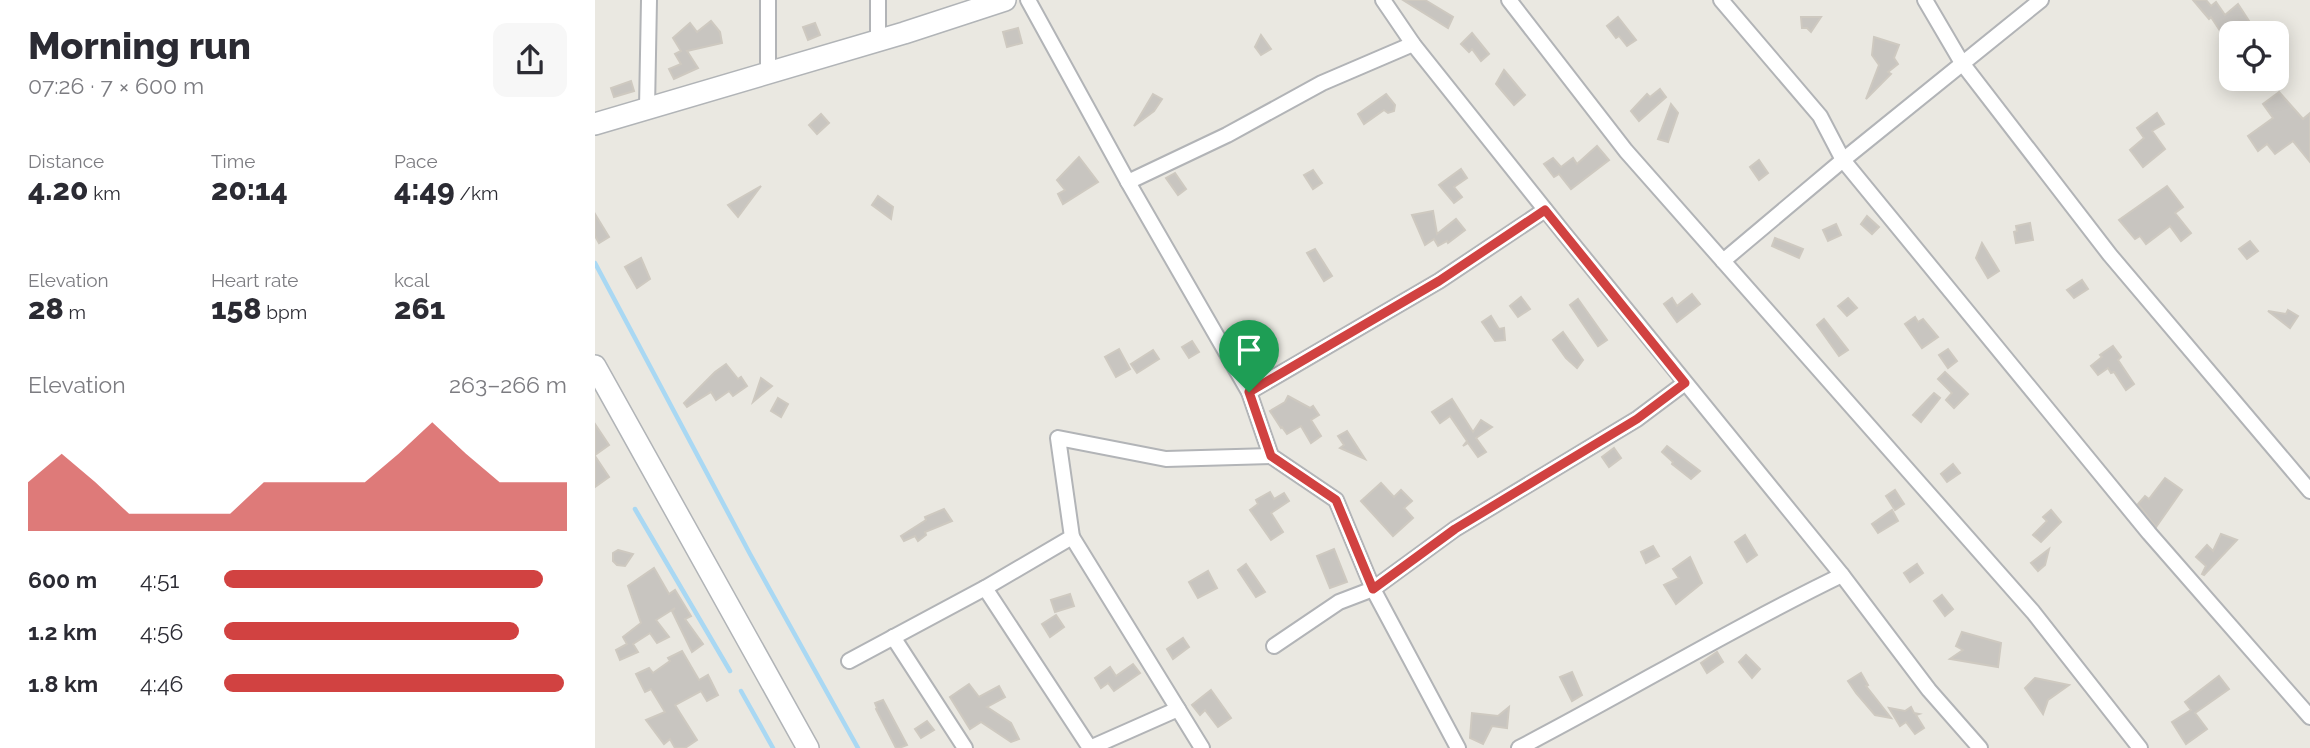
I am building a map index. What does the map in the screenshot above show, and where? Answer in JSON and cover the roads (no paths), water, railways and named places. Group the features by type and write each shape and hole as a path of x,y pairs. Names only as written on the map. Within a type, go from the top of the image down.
{"street":[{"path":"647,108 649,0"},
{"path":"768,0 768,72"},
{"path":"878,0 878,40"},
{"path":"1028,0 1128,182 1249,392 1271,456"},
{"path":"1384,0 1413,44 1545,210 1842,575 1929,690 1980,748"},
{"path":"1509,0 1626,151 2033,612 2140,748"},
{"path":"1721,0 1820,117 1843,160 2149,533 2310,718"},
{"path":"1924,0 1962,63 2110,255 2310,491"},
{"path":"1723,261 2041,0"},
{"path":"595,124 878,40 994,2"},
{"path":"1128,182 1227,135 1322,83 1413,44"},
{"path":"1249,392 1439,281 1545,210"},
{"path":"595,366 808,748"},
{"path":"1275,646 1339,602 1373,589 1455,529 1637,419 1685,383"},
{"path":"1202,748 1072,537 1058,438 1167,459 1271,456 1336,500 1373,589 1458,748"},
{"path":"849,661 985,588 1072,537"},
{"path":"1518,748 1671,667 1762,614 1842,575"},
{"path":"985,588 1090,748 1178,709"},
{"path":"893,637 965,748"}],"waterway":[{"path":"595,263 750,554 858,748"},
{"path":"635,509 730,671"},
{"path":"741,691 773,748"}]}
